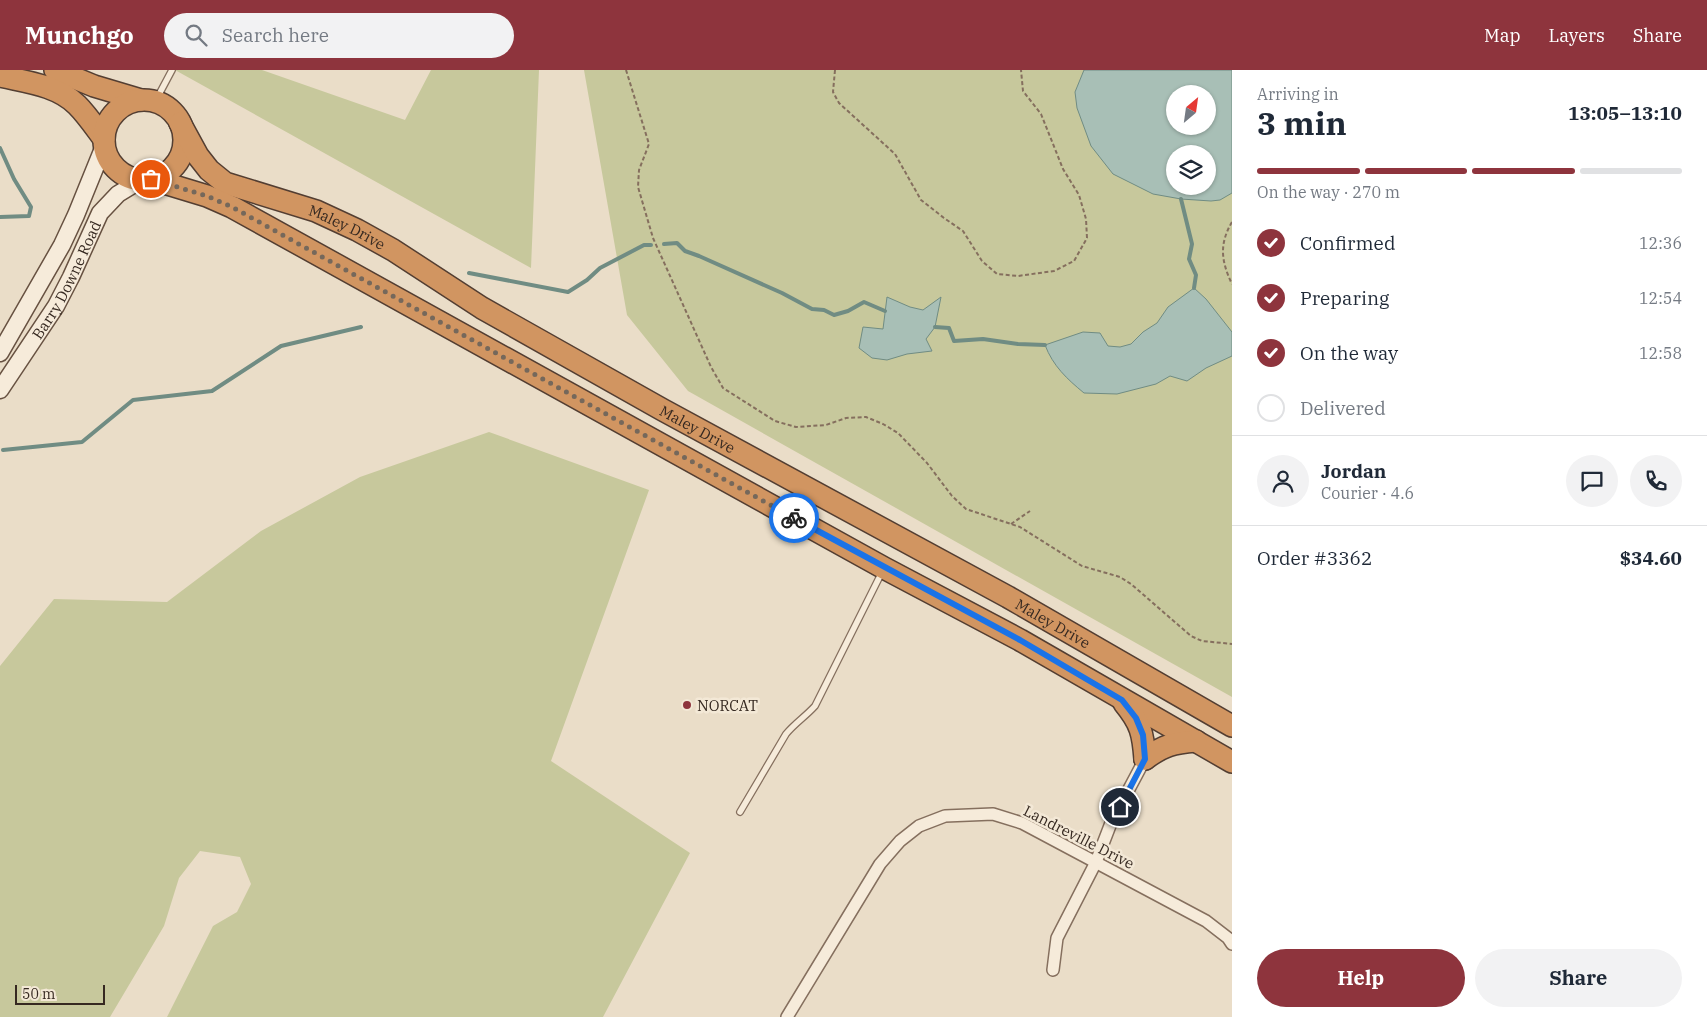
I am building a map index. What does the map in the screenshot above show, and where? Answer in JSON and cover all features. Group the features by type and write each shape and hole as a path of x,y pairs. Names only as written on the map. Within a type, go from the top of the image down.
{"highway":[{"path":"55,70 94,86 168,108 180,123 183,134 183,147 179,158 172,168 162,175 146,179"},
{"path":"0,76 46,87 62,94 76,104 104,142"},
{"path":"148,101 127,104 115,112 107,124 104,142 107,156 117,169 130,178 146,179 207,196 232,207 884,568 1020,640 1232,762"},
{"name":"Maley Drive","path":"180,123 198,156 210,170 225,182 316,211 357,230 393,250 482,308 671,414 1008,598 1232,726"},
{"path":"1122,700 1136,718 1143,735 1145,759"},
{"path":"1145,759 1160,748 1175,743 1196,741"}],"main road":[{"name":"Barry Downe Road","path":"0,353 62,245 80,207 104,142"},
{"name":"Barry Downe Road","path":"0,390 56,306 71,278 100,213 118,194 146,179"}],"street":[{"path":"1053,970 1057,938 1096,862 1111,823 1145,759"},
{"name":"Landreville Drive","path":"787,1017 880,864 900,841 919,826 945,816 993,814 1022,823 1206,921 1228,938 1232,944"}],"lane":[{"path":"148,101 172,70"},
{"path":"740,812 786,734 794,725 804,719 814,706 875,582 884,568"}],"path":[{"path":"626,70 649,144 639,170 638,187 653,238 711,368 723,388 775,421 796,428 826,425 846,418 866,417 883,424 898,433 927,463 952,496 966,509 1020,527 1082,566 1120,577 1132,584 1191,636 1202,641 1232,644"},
{"path":"835,70 833,92 839,102 895,154 921,200 963,231 982,261 997,274 1018,276 1054,271 1074,261 1087,238 1086,219 1079,195 1063,169 1040,114 1023,91 1022,70"},
{"path":"1232,222 1225,234 1222,251 1232,284"},
{"path":"1011,524 1030,511"}],"green space":[{"path":"175,70 262,70 405,120 431,70 539,70 531,268"},
{"path":"584,70 1232,70 1232,697 688,391 627,315"},
{"path":"489,432 649,490 551,761 690,853 603,1017 167,1017 213,926 237,912 251,884 240,857 200,851 179,878 164,926 110,1017 0,1017 0,666 54,599 167,602 261,531 360,477"}],"shaded area":[{"path":"1084,70 1232,70 1232,193 1220,200 1181,199 1153,194 1113,174 1091,146 1077,108 1075,92"},
{"path":"1194,288 1206,299 1232,332 1232,356 1206,368 1187,381 1170,376 1156,384 1117,394 1084,393 1061,372 1048,353 1045,345 1083,332 1100,333 1108,346 1120,347 1131,344 1143,332 1157,323 1168,307"},
{"path":"887,297 910,307 923,310 941,297 935,327 926,339 932,351 907,354 887,360 872,358 859,348 863,327 883,329"}],"waterway":[{"path":"0,148 14,179 31,207 29,216 0,217"},
{"path":"1181,199 1192,244 1189,259 1196,275 1194,288"},
{"path":"664,244 677,243 685,251 782,293 812,309 824,310 834,315 848,311 864,302 885,311"},
{"path":"469,273 568,292 587,280 600,268 644,245 651,245"},
{"path":"3,450 82,442 133,400 212,391 281,346 361,327"},
{"path":"935,327 949,328 954,341 983,339 1018,344 1045,345"}],"way so far":[{"path":"151,179 207,196 232,207 794,518"}],"place":[{"name":"NORCAT","path":"687,705"}],"route":[{"path":"794,518 1020,640 1122,700 1136,718 1143,735 1145,759 1120,807"}]}
